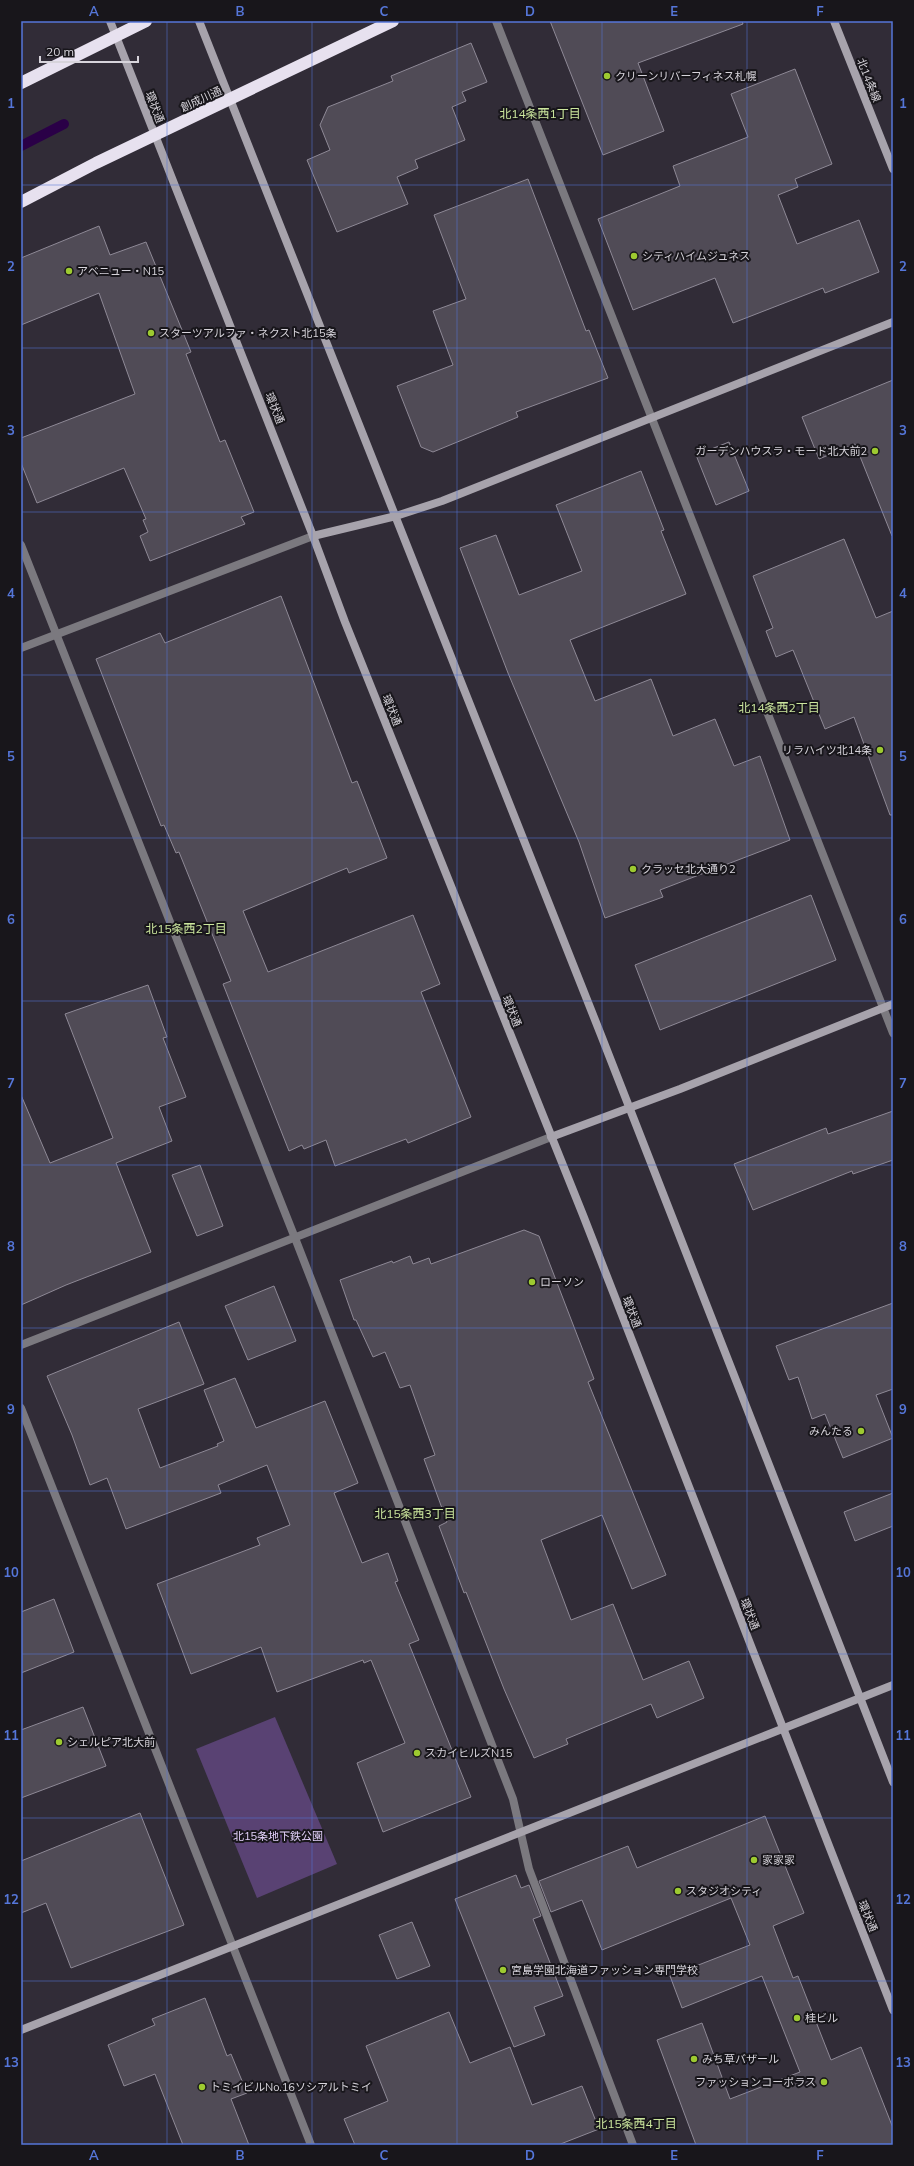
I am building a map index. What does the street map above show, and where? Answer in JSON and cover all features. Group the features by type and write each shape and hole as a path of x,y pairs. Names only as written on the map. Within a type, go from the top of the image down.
{"highway":[{"path":"21,83 146,21"},
{"name":"創成川通","path":"21,202 393,21"}],"street":[{"name":"環状通","path":"110,21 313,536 348,629 551,1137 893,2010"},
{"path":"199,21 396,516 893,1782"},
{"path":"496,21 893,1033"},
{"name":"北14条線","path":"834,21 893,169"},
{"path":"21,648 313,536 396,516 442,501 893,322"},
{"path":"21,545 295,1238 510,1792 529,1869 633,2145"},
{"path":"21,1345 893,1004"},
{"path":"21,1408 311,2145"},
{"path":"21,2030 893,1685"}],"green space":[{"name":"北15条地下鉄公園","path":"275,1717 337,1864 257,1898 196,1749"}],"building":[{"name":"クリーンリバーフィネス札幌","path":"550,21 742,21 743,24 638,63 664,131 603,155"},
{"path":"471,43 487,82 462,92 466,101 452,107 465,140 415,160 418,168 397,177 408,204 337,232 307,160 330,150 320,125 328,107 393,81 391,76"},
{"path":"795,69 832,164 795,179 798,187 778,195 797,244 859,220 879,272 825,293 823,288 733,323 715,278 633,310 598,219 680,186 673,166 748,137 731,94"},
{"path":"528,179 586,331 589,330 608,378 516,412 518,417 433,452 421,447 397,386 453,365 433,311 466,299 434,215"},
{"path":"99,226 110,255 146,242 191,352 186,354 220,442 225,440 254,512 241,517 245,524 150,561 140,536 148,532 143,520 146,519 124,468 37,503 21,463 21,438 135,394 99,293 21,325 21,258"},
{"name":"ガーデンハウスラ・モード北大前2","path":"893,380 892,536 855,444 819,459 802,417"},
{"path":"729,442 749,491 716,505 696,455"},
{"path":"641,471 664,530 661,531 686,594 570,640 595,701 651,679 673,736 715,719 734,766 760,756 790,840 660,890 663,897 605,918 579,842 508,673 460,548 496,535 519,595 582,571 556,505"},
{"path":"844,539 876,618 893,611 893,815 890,815 854,717 825,729 793,650 776,657 766,631 773,628 753,576"},
{"path":"281,596 352,783 357,781 387,858 349,873 347,868 243,911 268,972 413,915 440,984 421,992 471,1117 408,1143 406,1139 335,1166 326,1140 304,1149 302,1145 289,1151 223,984 231,981 179,852 176,853 164,825 161,826 96,659 160,633 165,643"},
{"path":"811,895 836,960 660,1030 635,965"},
{"path":"148,985 167,1037 163,1038 186,1097 159,1107 172,1141 116,1163 151,1252 66,1285 21,1305 21,1095 50,1163 113,1138 65,1014"},
{"path":"893,1111 893,1160 853,1174 852,1171 753,1210 734,1164 826,1128 828,1134"},
{"path":"200,1165 223,1226 197,1236 172,1175"},
{"path":"524,1230 539,1236 594,1379 588,1382 666,1575 632,1589 602,1515 541,1540 571,1620 613,1604 643,1680 689,1661 704,1698 657,1718 651,1704 566,1739 568,1744 534,1758 504,1689 466,1592 464,1593 439,1526 447,1522 424,1459 435,1455 410,1385 400,1388 385,1352 373,1357 356,1320 354,1320 340,1280 410,1256 413,1264 429,1258 431,1264"},
{"path":"274,1286 296,1341 248,1360 225,1306"},
{"path":"893,1303 893,1389 876,1395 893,1438 843,1458 825,1414 812,1419 798,1377 789,1380 776,1346"},
{"path":"179,1322 204,1384 138,1409 160,1468 218,1446 217,1444 224,1441 204,1390 235,1378 256,1428 325,1401 358,1483 334,1493 362,1563 388,1553 398,1581 395,1582 419,1640 409,1644 471,1797 383,1832 357,1763 405,1743 371,1660 364,1663 363,1660 277,1692 261,1647 191,1674 157,1584 260,1545 257,1538 290,1525 267,1465 218,1485 221,1493 126,1529 107,1478 90,1485 72,1435 47,1376"},
{"path":"893,1493 893,1526 855,1541 844,1512"},
{"path":"54,1599 74,1652 21,1673 21,1612"},
{"name":"シェルピア北大前","path":"83,1707 106,1766 21,1798 21,1730"},
{"path":"140,1813 184,1925 71,1968 46,1903 21,1913 21,1861"},
{"path":"765,1816 804,1913 773,1926 793,1978 798,1976 831,2060 861,2047 893,2128 893,2145 696,2145 657,2040 702,2023 730,2099 800,2072 762,1976 682,2008 670,1976 750,1945 731,1898 602,1950 582,1900 551,1912 539,1881 628,1846 637,1868"},
{"path":"516,1875 521,1888 529,1885 541,1916 533,1919 563,1996 534,2007 545,2035 514,2047 455,1899"},
{"path":"412,1922 430,1966 397,1979 379,1935"},
{"path":"205,1998 227,2056 231,2054 247,2093 231,2099 249,2145 183,2145 155,2074 124,2086 108,2045 155,2025 152,2019"},
{"path":"449,2012 470,2063 510,2047 532,2105 582,2086 599,2129 558,2145 355,2145 344,2119 388,2101 366,2046"}],"waterway":[{"path":"21,146 64,124"}],"place":[{"name":"クリーンリバーフィネス札幌","path":"607,76"},
{"name":"シティハイムジュネス","path":"634,256"},
{"name":"アベニュー・N15","path":"69,271"},
{"name":"スターツアルファ・ネクスト北15条","path":"151,333"},
{"name":"ガーデンハウスラ・モード北大前2","path":"875,451"},
{"name":"リラハイツ北14条","path":"880,750"},
{"name":"クラッセ北大通り2","path":"633,869"},
{"name":"ローソン","path":"532,1282"},
{"name":"みんたる","path":"861,1431"},
{"name":"シェルピア北大前","path":"59,1742"},
{"name":"スカイヒルズN15","path":"417,1753"},
{"name":"家家家","path":"754,1860"},
{"name":"スタジオシティ","path":"678,1891"},
{"name":"宮島学園北海道ファッション専門学校","path":"503,1970"},
{"name":"桂ビル","path":"797,2018"},
{"name":"みち草バザール","path":"694,2059"},
{"name":"ファッションコーポラス","path":"824,2082"},
{"name":"トミイビルNo.16ソシアルトミイ","path":"202,2087"}],"district":[{"name":"北14条西1丁目","path":"540,114"},
{"name":"北14条西2丁目","path":"779,708"},
{"name":"北15条西2丁目","path":"186,929"},
{"name":"北15条西3丁目","path":"415,1514"},
{"name":"北15条西4丁目","path":"636,2124"}]}
